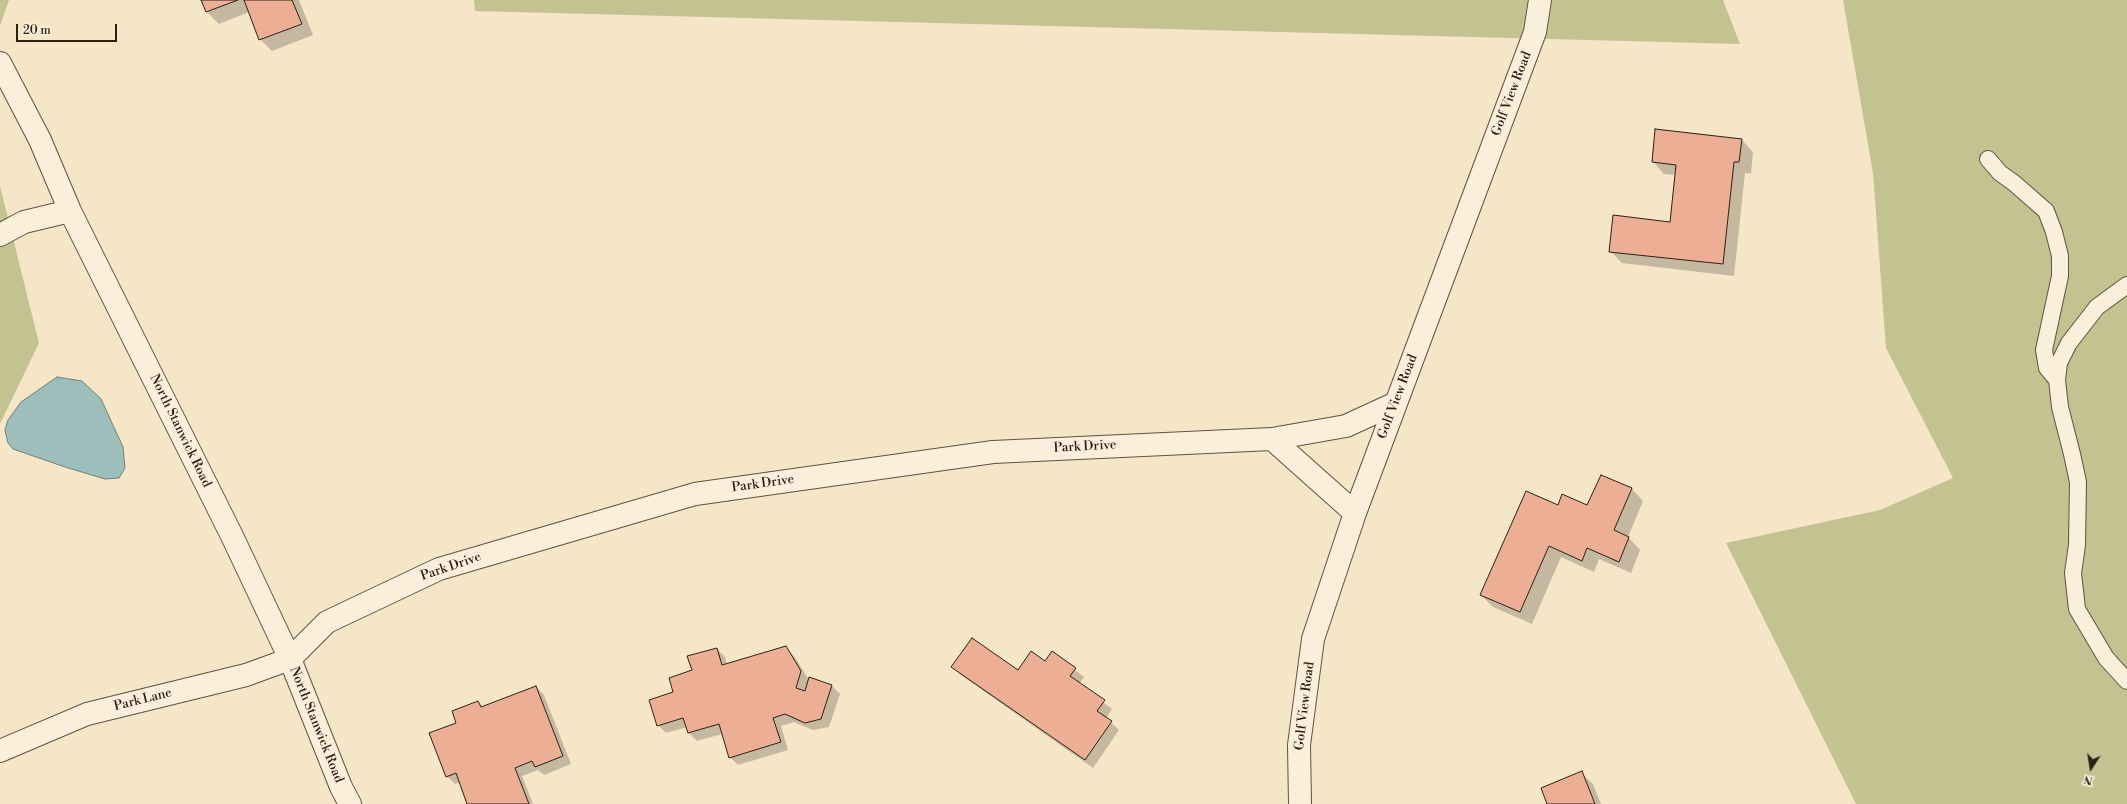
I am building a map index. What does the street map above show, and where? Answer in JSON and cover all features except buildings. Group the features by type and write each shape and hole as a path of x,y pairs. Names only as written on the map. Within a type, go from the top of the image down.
{"street":[{"name":"Golf View Road","path":"1300,804 1299,745 1313,639 1354,513 1535,32 1540,0"},
{"name":"North Stanwick Road","path":"0,63 40,140 70,211 229,531 290,658 341,787 350,804"},
{"path":"0,235 24,222 70,211"},
{"name":"Park Drive","path":"290,658 327,622 439,568 695,494 993,452 1272,439 1346,426 1396,403"},
{"path":"1272,439 1354,513"},
{"name":"Park Lane","path":"0,751 87,714 246,675 290,658"}],"lane":[{"path":"1988,159 2000,174 2014,183 2046,211 2054,232 2060,256 2060,276 2044,350 2047,368 2057,380"},
{"path":"2127,285 2097,307 2069,343 2059,363 2057,380 2060,407 2078,482 2077,545 2073,573 2077,609 2106,658 2127,681"}],"green space":[{"path":"0,0 9,0 0,26"},
{"path":"474,0 1723,0 1740,44 475,11"},
{"path":"1843,0 2127,0 2127,804 1856,804 1726,543 1880,510 1953,478 1886,348 1873,173"},
{"path":"0,186 39,343 0,424"}],"water":[{"path":"57,377 82,381 101,399 123,447 125,468 119,478 105,479 65,467 13,449 8,443 5,430 8,420 21,402"}]}
